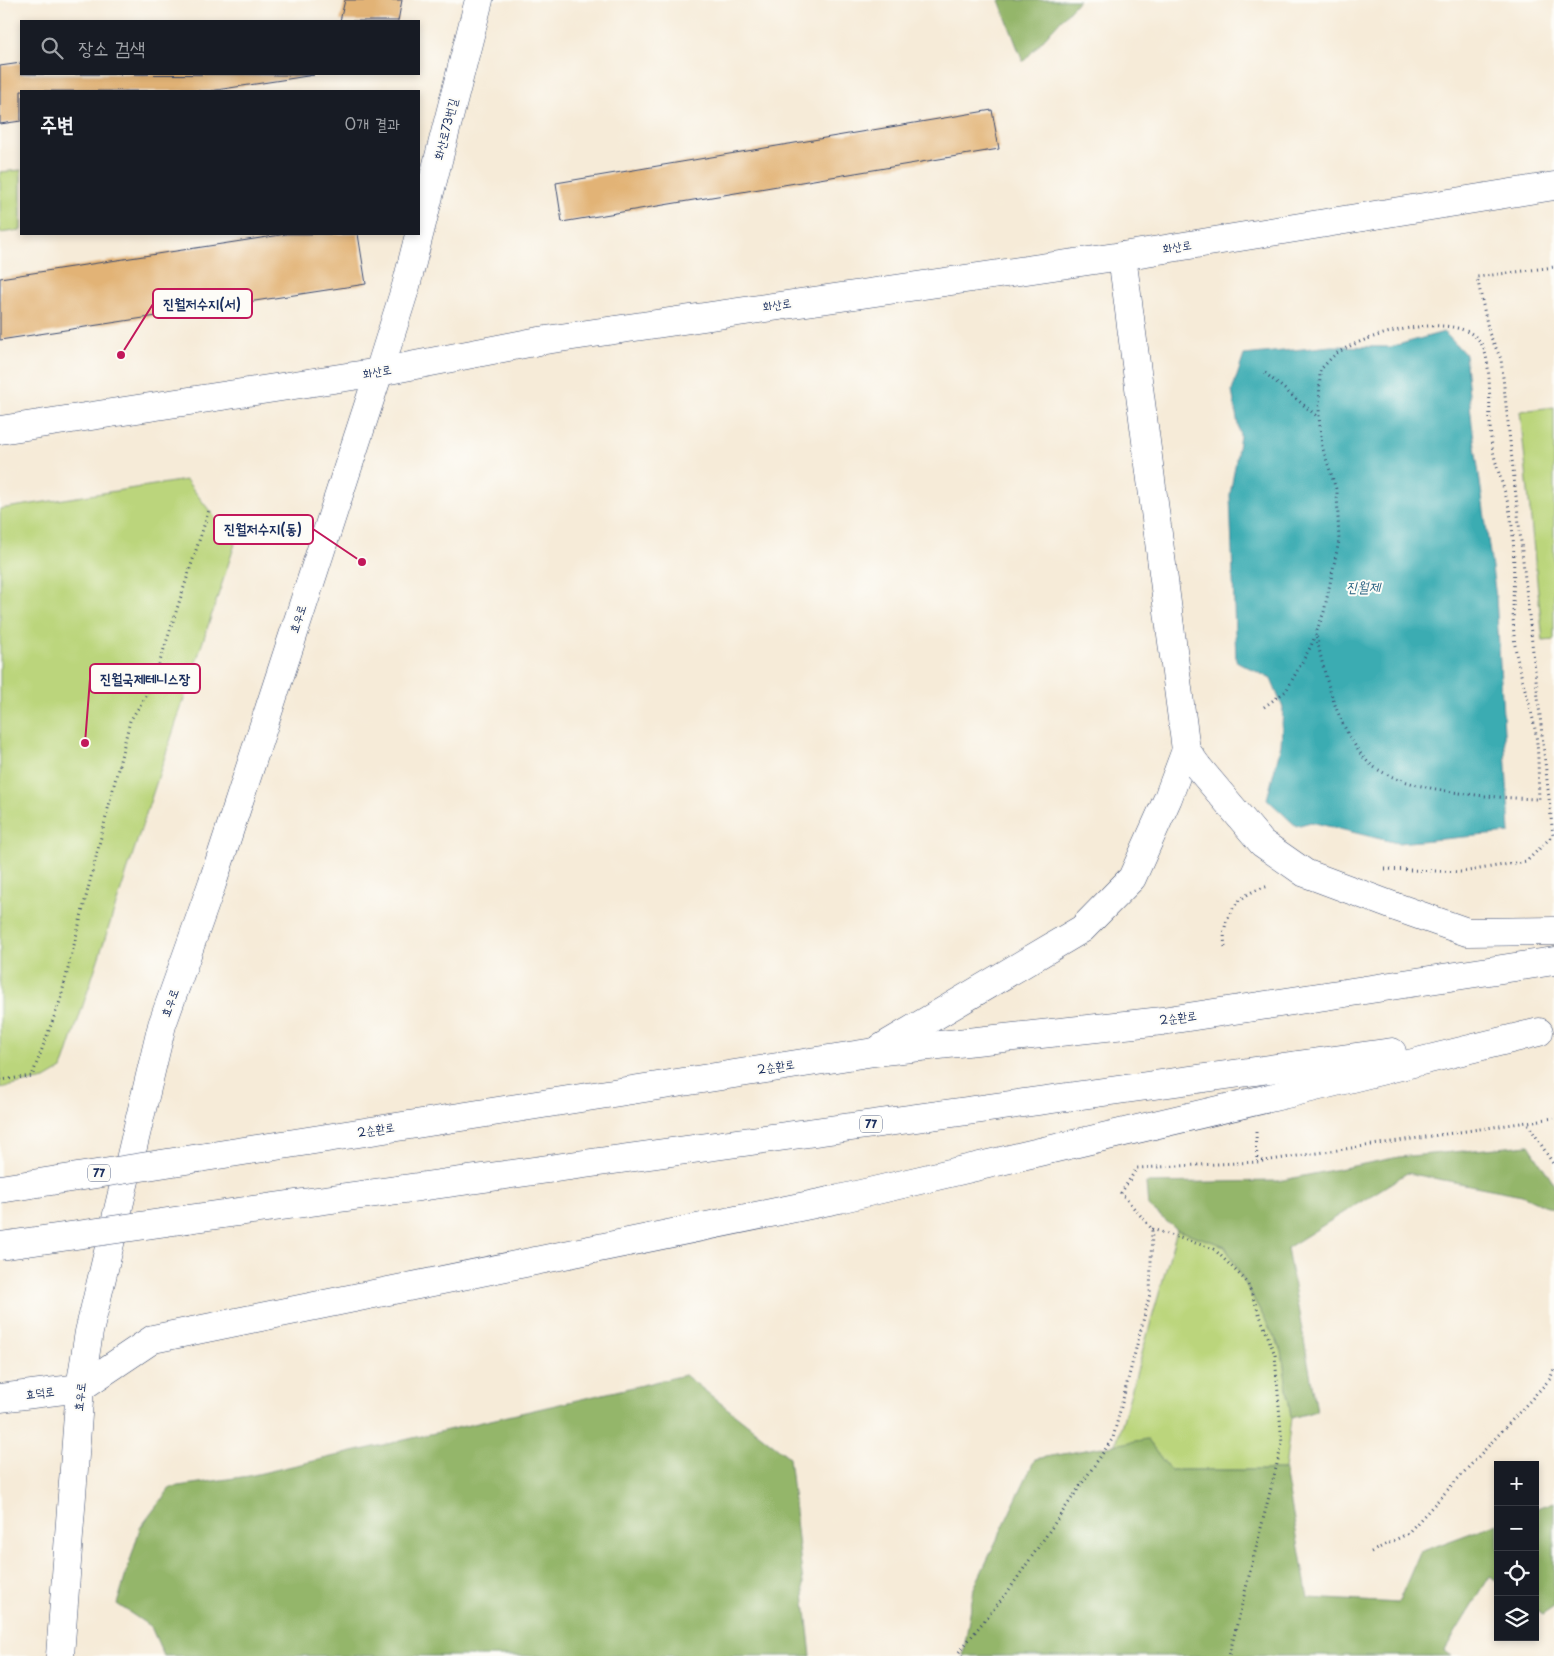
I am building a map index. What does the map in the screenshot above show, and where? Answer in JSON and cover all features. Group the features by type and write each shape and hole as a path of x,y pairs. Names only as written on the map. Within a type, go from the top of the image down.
{"main road":[{"name":"화산로73번길","path":"420,231 479,0"},
{"name":"화산로","path":"0,430 379,372 539,341 1122,256 1554,186"},
{"name":"화산로73번길","path":"379,372 406,286 419,235"},
{"path":"1122,256 1192,758 1262,843 1305,873 1467,932 1554,931"},
{"name":"효우로","path":"60,1656 80,1388 90,1332 162,1025 212,884 379,372"},
{"path":"874,1052 1082,929 1132,878 1168,798 1192,758"},
{"name":"2순환로","path":"0,1188 874,1052 1162,1021 1554,961"},
{"path":"80,1388 153,1339 839,1199 1546,1031"},
{"name":"77","path":"0,1246 1546,1031"},
{"name":"효덕로","path":"0,1398 80,1388"}],"path":[{"path":"1379,868 1404,871 1462,872 1526,861 1553,835 1501,359 1489,333 1477,277 1554,267"},
{"path":"1264,707 1286,691 1316,634 1324,612 1339,541 1337,492 1322,446 1319,418 1320,370 1337,353 1362,340 1432,324 1458,326 1470,332 1482,344 1486,359 1491,438 1496,465 1511,518 1515,580 1514,636 1536,735 1539,799 1469,796 1428,787 1385,774 1364,759 1340,718 1323,667 1316,634"},
{"path":"1266,373 1319,418"},
{"path":"0,1080 32,1076 57,1010 130,720 152,686 210,510"},
{"path":"1225,947 1223,935 1229,912 1254,889 1273,886"},
{"path":"1228,1656 1282,1444 1275,1355 1247,1282 1214,1249 1152,1229 1121,1193 1137,1168 1257,1162 1528,1124 1554,1118"},
{"path":"1528,1124 1554,1165"},
{"path":"1256,1132 1257,1162"},
{"path":"962,1656 959,1652 1009,1590 1113,1438 1150,1294 1152,1229"},
{"path":"1371,1552 1407,1534 1550,1379 1554,1369"}],"green space":[{"path":"999,0 1079,0 1023,62"},
{"path":"20,170 20,230 0,233 0,172"},
{"path":"1554,407 1554,640 1543,641 1520,411"},
{"path":"186,480 235,544 62,1069 45,1079 0,1088 0,509"},
{"path":"1529,1145 1554,1184 1554,1210 1522,1195 1407,1173 1287,1248 1317,1411 1291,1418 1282,1351 1225,1246 1177,1230 1148,1206 1146,1183 1278,1181 1399,1157"},
{"path":"1177,1230 1225,1246 1282,1351 1291,1418 1285,1470 1170,1470 1147,1439 1116,1445"},
{"path":"685,1375 789,1457 811,1656 164,1656 151,1627 117,1604 140,1528 171,1487 249,1476"},
{"path":"1147,1439 1170,1470 1285,1470 1308,1598 1398,1603 1420,1552 1494,1524 1494,1578 1490,1576 1444,1651 1451,1656 963,1656 974,1588 1035,1459"},
{"path":"1554,1502 1554,1607 1542,1615 1539,1613 1539,1508"}],"water":[{"name":"진월제","path":"1444,332 1465,354 1472,424 1496,597 1510,833 1397,843 1311,822 1296,826 1267,799 1281,745 1283,708 1271,679 1236,661 1230,495 1240,436 1232,391 1244,355 1332,346 1390,347"}],"building":[{"path":"345,0 402,0 398,20 340,20"},
{"path":"20,63 20,75 314,75 216,90 20,90 20,121 0,124 0,66"},
{"path":"992,110 999,149 562,222 556,183"},
{"path":"280,235 358,235 366,284 0,340 0,278"}],"place":[{"name":"진월저수지(서)","path":"121,355"},
{"name":"진월저수지(동)","path":"362,562"},
{"name":"진월국제테니스장","path":"85,743"}]}
